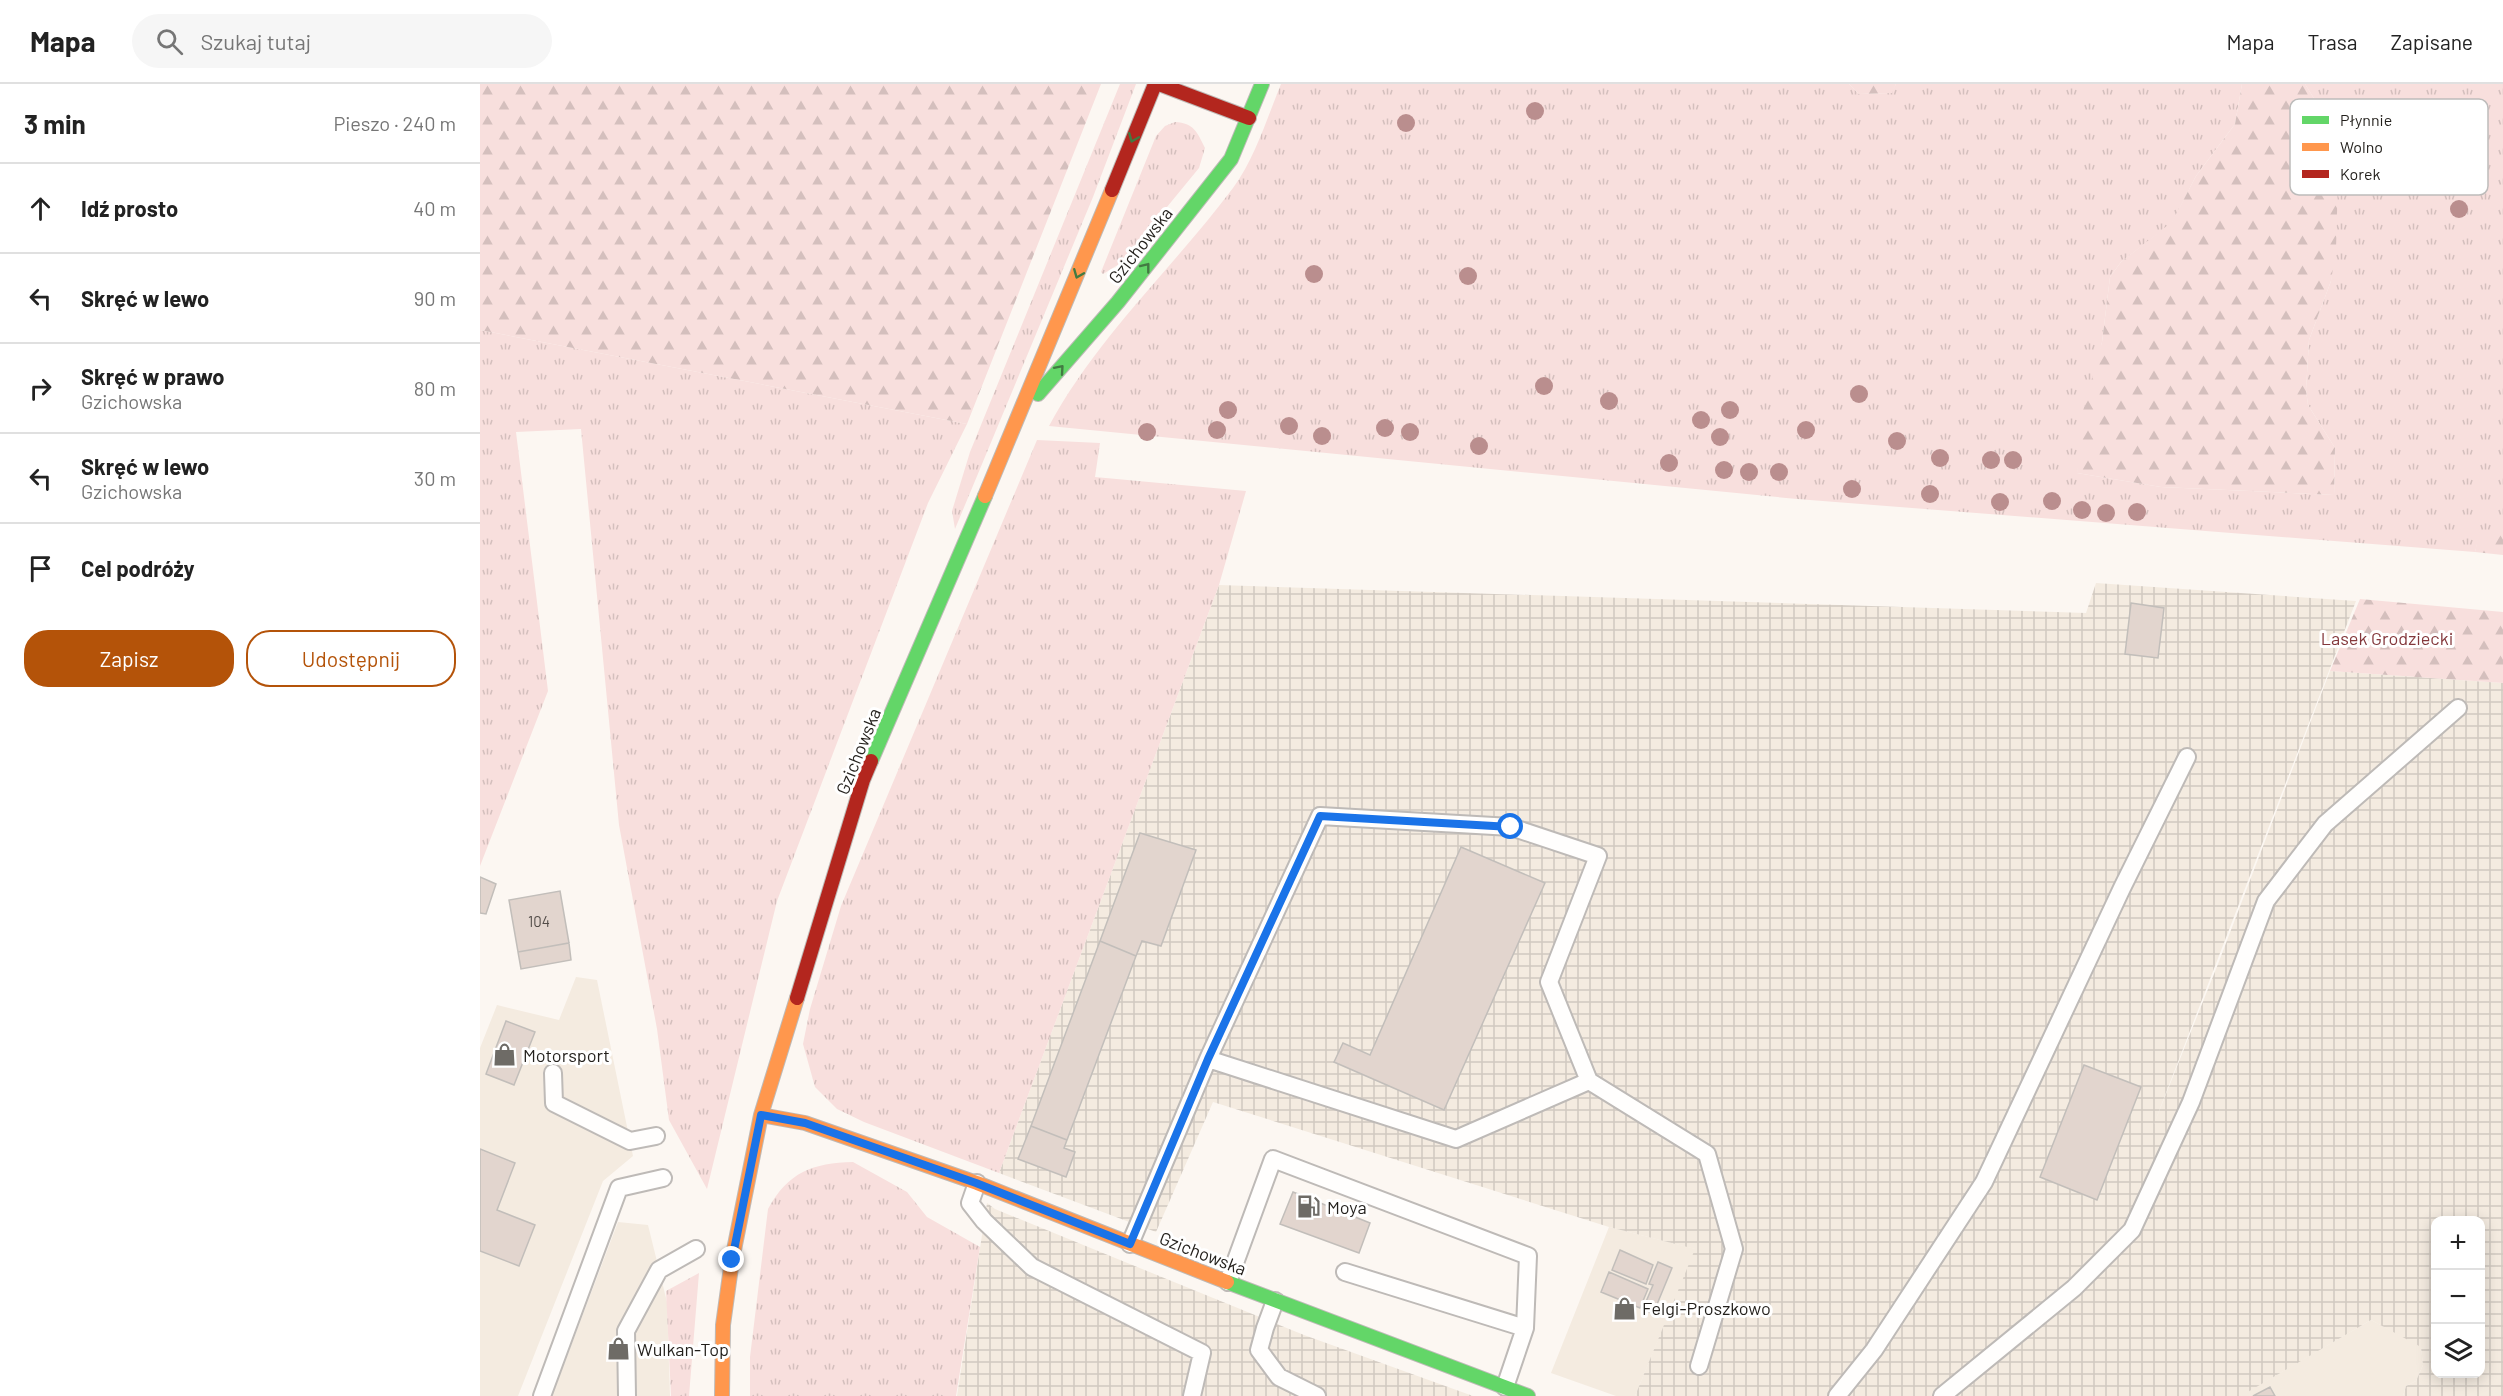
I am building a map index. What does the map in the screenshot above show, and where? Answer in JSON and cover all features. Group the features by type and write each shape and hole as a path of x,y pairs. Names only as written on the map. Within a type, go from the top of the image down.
{"street":[{"path":"1157,84 1249,118"},
{"name":"Gzichowska","path":"722,1396 723,1325 732,1260 761,1115 863,780 1021,413 1157,84"},
{"name":"Gzichowska","path":"1021,413 1118,302 1232,159 1262,84"},
{"name":"Gzichowska","path":"761,1115 805,1123 976,1183 1275,1302 1528,1396"}],"lane":[{"path":"1942,1396 2074,1288 2132,1230 2191,1102 2266,901 2325,824 2458,708"},
{"path":"1837,1396 1874,1350 1984,1182 2122,888 2187,758"},
{"path":"1130,1244 1208,1059 1320,816 1511,827 1598,856 1549,982 1589,1081 1707,1154 1734,1250 1699,1366"},
{"path":"1208,1059 1456,1138 1589,1081"},
{"path":"553,1073 554,1103 630,1141 656,1136"},
{"path":"1228,1282 1273,1159 1528,1256 1525,1329 1505,1387"},
{"path":"542,1396 619,1188 663,1178"},
{"path":"976,1183 970,1203 984,1221 1032,1267 1202,1353 1192,1396"},
{"path":"627,1396 627,1331 659,1270 696,1249"},
{"path":"1345,1272 1525,1329"},
{"path":"1275,1302 1259,1350 1279,1377 1317,1396"}],"shaded area":[{"path":"2096,583 2356,601 2154,1124 2330,671 2503,683 2503,1396 2403,1396 2406,1386 2416,1381 2423,1365 2421,1347 2371,1320 2241,1396 1635,1396 1695,1249 1609,1227 1213,1102 1156,1232 999,1173 1219,585 2086,613"},
{"path":"576,977 597,980 633,1156 603,1181 518,1396 480,1396 480,1048 497,1005 559,1020"},
{"path":"987,1203 995,1209 1304,1335 1473,1396 957,1396"},
{"name":"Wulkan-Top","path":"618,1222 648,1225 667,1302 670,1396 552,1396"},
{"name":"Felgi-Proszkowo","path":"1609,1227 1696,1249 1635,1396 1616,1396 1551,1373"},
{"path":"2371,1320 2421,1346 2423,1365 2416,1381 2406,1386 2403,1396 2240,1396"}],"green space":[{"path":"480,84 1101,84 967,424 480,330"},
{"path":"1120,84 1136,84 1093,197 955,529 952,511 970,452"},
{"path":"1281,84 1849,84 1859,94 1891,93 1896,84 2242,84 2235,124 2196,176 2172,223 2121,262 2110,277 2102,342 2077,473 2161,487 2334,495 2335,448 2308,405 2306,390 2309,340 2331,281 2336,195 2488,195 2488,99 2314,99 2305,84 2503,84 2503,533 2480,533 2475,552 1797,499 1049,426 1068,394 1112,333 1233,188 1254,151"},
{"path":"1849,84 1896,84 1892,93 1859,94"},
{"path":"2242,84 2305,84 2314,99 2290,99 2290,195 2337,195 2336,249 2331,281 2309,340 2306,390 2308,405 2335,448 2334,495 2161,487 2077,473 2079,425 2102,342 2110,277 2121,262 2172,222 2196,176 2235,124"},
{"path":"1175,122 1191,126 1200,137 1205,148 1199,168 1121,263 1103,274 1101,272 1156,136 1165,126"},
{"path":"480,330 967,424 928,503 777,901 707,1189 669,1120 657,1029 619,825 581,429 516,432 548,691 480,866"},
{"path":"1037,440 1100,443 1095,477 1246,491 1219,585 999,1173 864,1122 837,1109 815,1087 803,1044 810,1009 841,906"},
{"path":"2479,533 2503,533 2503,555 2475,552"},
{"name":"Lasek Grodziecki","path":"2360,599 2503,612 2503,683 2330,671"},
{"path":"853,1162 907,1192 927,1217 980,1247 956,1396 750,1396 750,1357 768,1209 784,1186 803,1172 826,1165"},
{"path":"699,1273 689,1396 671,1396 666,1291"}],"building":[{"path":"2131,603 2164,608 2158,658 2125,654"},
{"path":"1140,833 1196,850 1161,946 1142,941 1136,956 1100,941"},
{"path":"1461,847 1545,883 1444,1110 1334,1062 1343,1043 1370,1055"},
{"path":"480,877 496,884 486,914 480,913"},
{"path":"560,891 569,943 518,952 509,900"},
{"path":"1100,941 1136,956 1067,1140 1031,1126"},
{"path":"569,943 571,960 521,969 518,952"},
{"path":"506,1021 535,1032 514,1085 486,1074"},
{"path":"2084,1065 2141,1087 2097,1200 2040,1177"},
{"path":"1031,1126 1067,1140 1064,1148 1075,1152 1066,1177 1018,1159"},
{"path":"480,1149 515,1163 497,1210 535,1225 519,1266 480,1251"},
{"name":"Moya","path":"1293,1192 1370,1223 1359,1253 1280,1224"},
{"path":"1620,1250 1653,1265 1646,1284 1612,1270"},
{"path":"1658,1262 1672,1268 1653,1314 1643,1309 1653,1285 1649,1284"},
{"path":"1609,1272 1648,1289 1640,1308 1601,1292"},
{"path":"2270,1387 2275,1396 2253,1396"}],"traffic: fast":[{"path":"1038,394 1118,302 1231,159 1262,84"},
{"path":"871,761 985,496"},
{"path":"1227,1282 1528,1396"}],"traffic: slow":[{"path":"985,496 1112,190"},
{"path":"722,1396 723,1325 732,1260 761,1115 797,998"},
{"path":"761,1115 805,1123 977,1183 1227,1282"}],"traffic: jam":[{"path":"1112,190 1155,84"},
{"path":"1159,84 1249,118"},
{"path":"797,998 863,780 871,761"}],"place":[{"name":"Motorsport","path":"505,1055"},
{"name":"Moya","path":"1309,1207"},
{"name":"Felgi-Proszkowo","path":"1624,1308"},
{"name":"Wulkan-Top","path":"619,1349"}],"route":[{"path":"732,1260 761,1115 805,1123 976,1183 1130,1244 1208,1059 1320,816 1511,827"}]}
